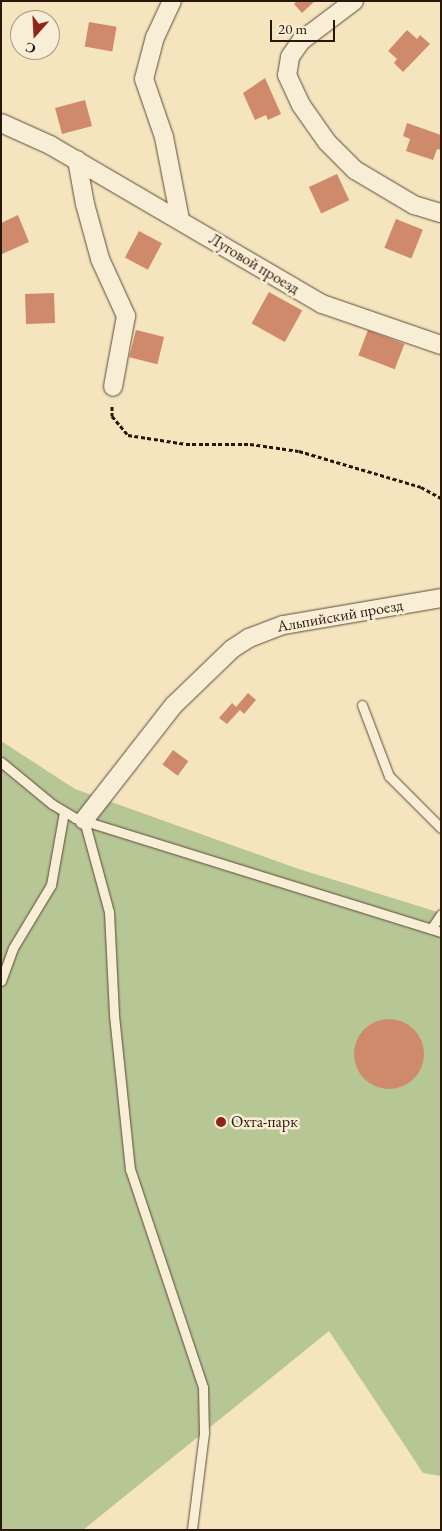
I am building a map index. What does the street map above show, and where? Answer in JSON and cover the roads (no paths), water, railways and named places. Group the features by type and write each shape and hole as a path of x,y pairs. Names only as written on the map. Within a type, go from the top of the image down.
{"street":[{"path":"172,1 155,37 144,79 164,137 180,219"},
{"path":"354,1 302,42 290,57 287,75 306,112 327,142 355,170 414,205 441,213"},
{"name":"Луговой проезд","path":"1,123 77,160 180,219 236,256 322,304 441,346"},
{"path":"77,160 85,204 100,259 126,316 113,387"},
{"name":"Альпийский проезд","path":"84,820 174,705 232,650 249,638 283,625 441,598"}],"lane":[{"path":"362,705 389,776 441,828"},
{"path":"1,762 64,812 84,820 441,932"},
{"path":"1,981 13,948 51,885 64,812"},
{"path":"84,820 109,912 114,1015 130,1169 203,1387 204,1433 192,1530"},
{"path":"431,929 441,914"}],"place":[{"name":"Охта-парк","path":"221,1122"}]}
